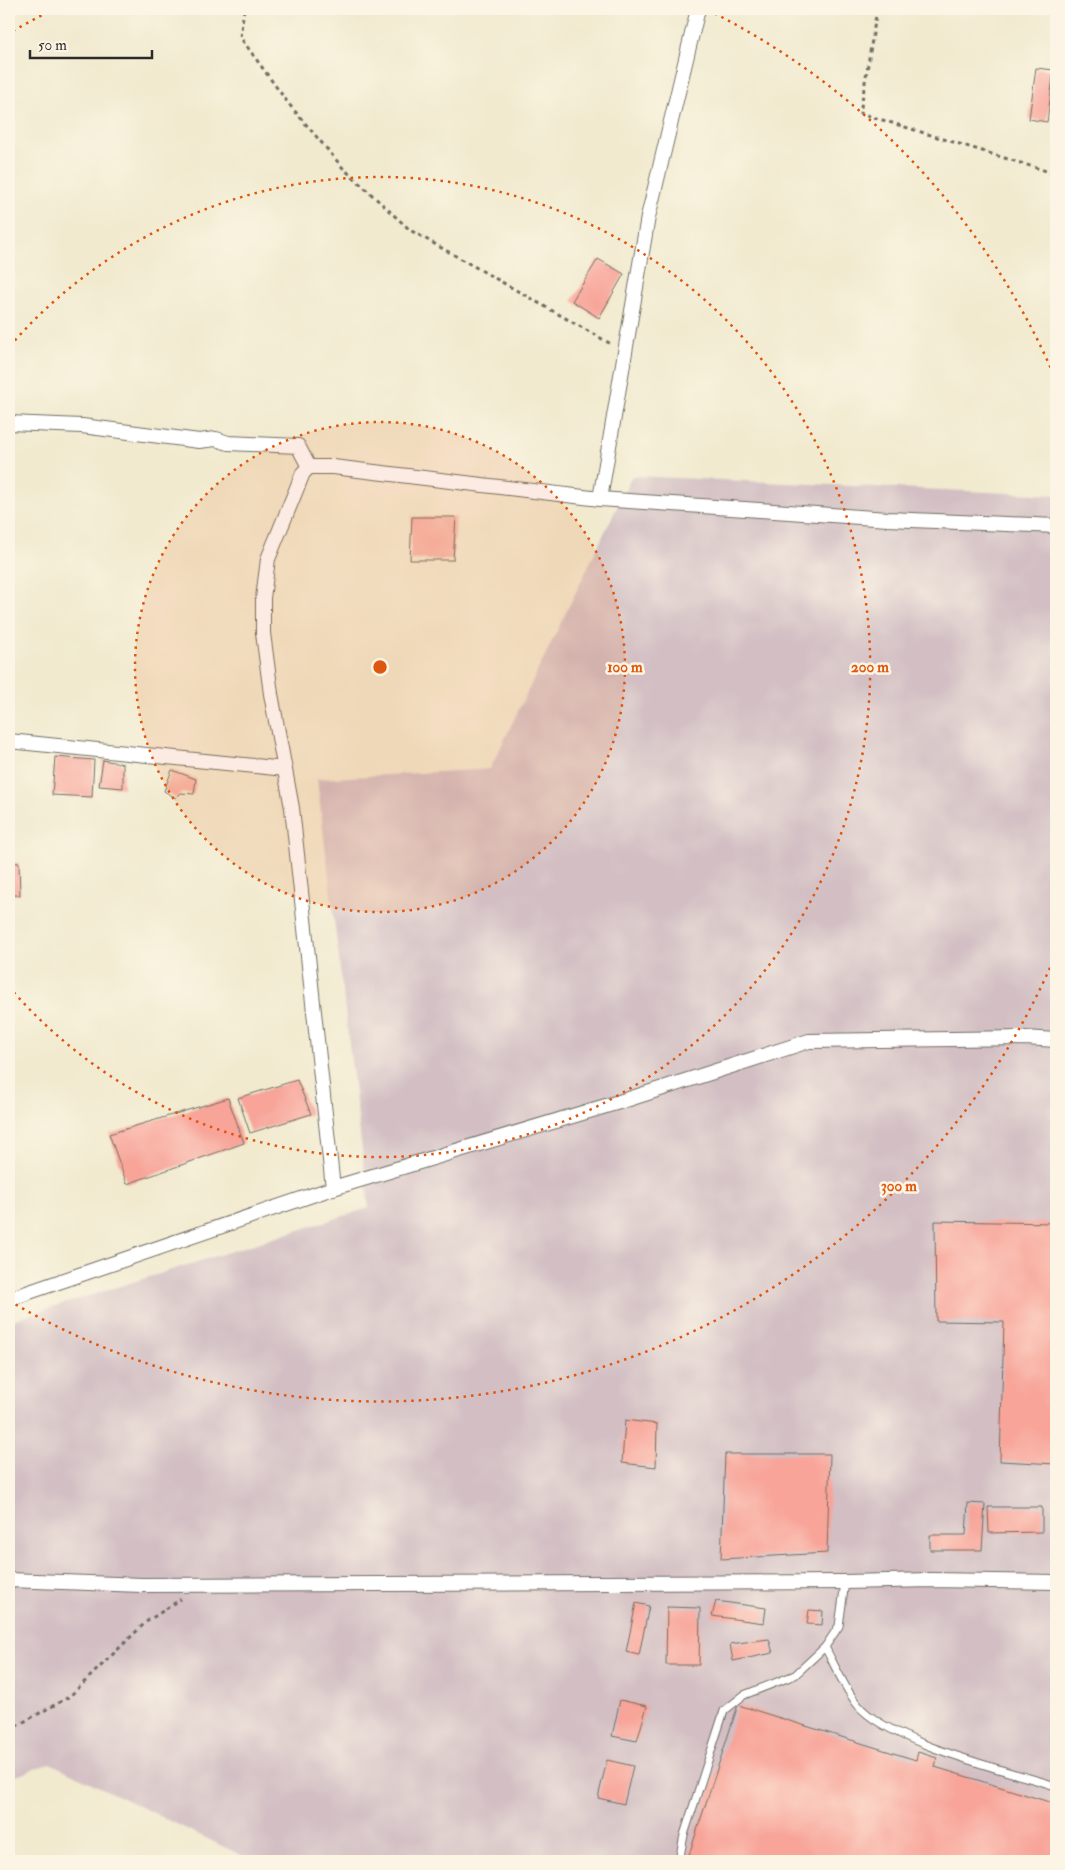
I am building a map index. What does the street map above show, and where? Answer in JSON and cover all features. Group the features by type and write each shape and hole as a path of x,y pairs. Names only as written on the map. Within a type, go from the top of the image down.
{"street":[{"path":"600,499 648,217 698,9"},
{"path":"9,423 82,426 199,440 216,439 228,444 298,446 308,467"},
{"path":"333,1188 292,808 270,694 263,633 263,598 268,559 302,473 308,467 333,467 600,499 888,519 1056,526"},
{"path":"9,741 285,769"},
{"path":"9,1299 333,1188 629,1099 809,1041 1025,1038 1056,1040"},
{"path":"9,1580 203,1586 932,1580 1056,1582"}],"lane":[{"path":"679,1861 684,1835 724,1711 744,1694 795,1675 825,1647 839,1626 844,1582"},
{"path":"825,1647 858,1705 890,1730 952,1753 1056,1786"}],"path":[{"path":"244,9 240,37 288,103 344,168 410,230 625,351"},
{"path":"877,9 860,113 1056,174"},
{"path":"9,1730 69,1697 146,1622 203,1586"}],"shaded area":[{"path":"632,476 1056,495 1056,1861 253,1861 50,1763 9,1779 9,1321 369,1208 317,779 490,769"}],"building":[{"path":"1036,68 1054,70 1047,122 1029,119"},
{"path":"598,259 624,274 599,318 572,301"},
{"path":"412,517 456,517 453,560 410,560"},
{"path":"55,757 94,760 92,797 52,795"},
{"path":"103,760 123,764 123,788 99,786"},
{"path":"172,770 196,779 194,794 181,793 176,798 164,791"},
{"path":"9,862 19,863 20,895 9,895"},
{"path":"297,1080 311,1114 250,1133 238,1098"},
{"path":"228,1098 244,1143 127,1184 109,1134"},
{"path":"935,1221 1056,1223 1056,1464 1000,1461 1004,1322 936,1321"},
{"path":"625,1420 657,1424 656,1467 622,1463"},
{"path":"725,1454 830,1454 827,1553 721,1559"},
{"path":"968,1503 985,1504 982,1550 930,1550 930,1535 966,1535"},
{"path":"988,1507 1042,1507 1042,1532 989,1533"},
{"path":"716,1601 766,1608 764,1623 712,1616"},
{"path":"636,1603 649,1606 639,1655 626,1652"},
{"path":"667,1607 700,1608 699,1665 666,1665"},
{"path":"809,1610 823,1611 822,1625 807,1624"},
{"path":"769,1639 773,1653 733,1661 730,1644"},
{"path":"620,1700 647,1706 637,1741 612,1736"},
{"path":"738,1705 916,1760 918,1752 937,1758 935,1767 1056,1804 1056,1861 687,1861"},
{"path":"607,1760 633,1766 624,1804 598,1798"}]}
